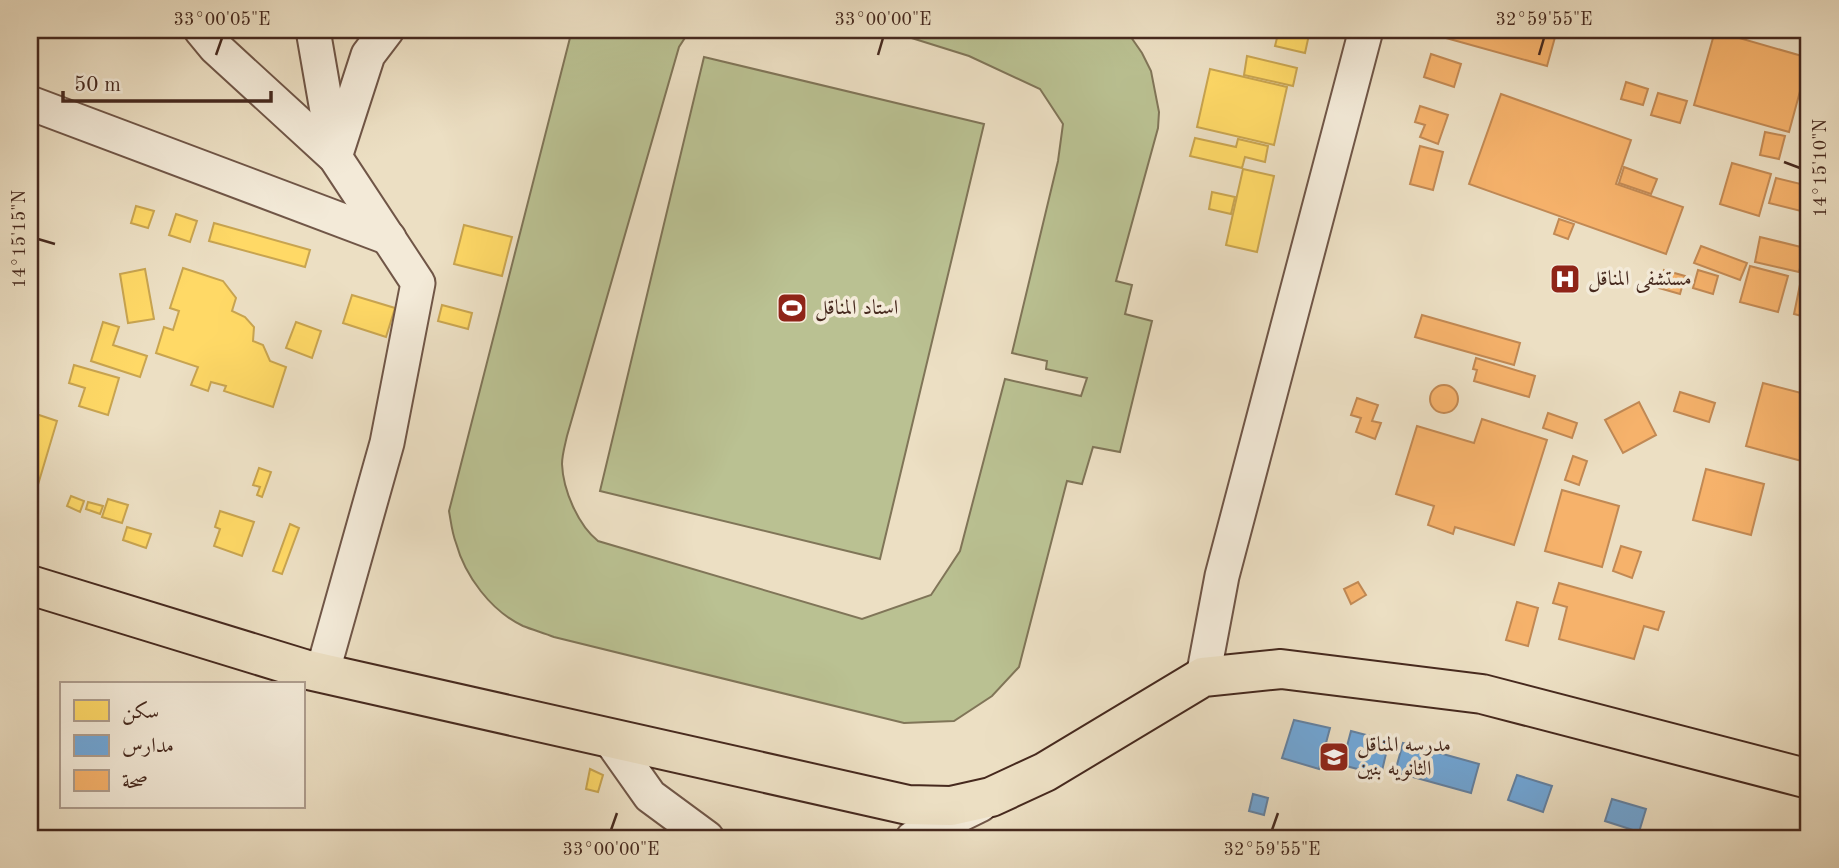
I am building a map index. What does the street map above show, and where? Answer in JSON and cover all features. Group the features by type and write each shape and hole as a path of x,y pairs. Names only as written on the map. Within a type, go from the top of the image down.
{"main road":[{"path":"30,585 322,674 908,805 951,806 991,797 1045,772 1203,677 1281,669 1482,694 1809,779"}],"street":[{"path":"201,30 215,47 335,157 418,283 387,443 322,674"},
{"path":"313,30 335,157"},
{"path":"335,157 368,55 387,30"},
{"path":"1203,677 1222,576 1366,30"},
{"path":"30,103 389,239"},
{"path":"609,738 650,796 707,838"},
{"path":"913,838 1045,772"}],"green space":[{"path":"572,30 690,30 679,47 567,436 562,464 565,485 573,506 584,526 598,541 862,619 931,595 960,551 1005,379 1081,396 1087,378 1046,369 1047,361 1012,353 1058,161 1063,124 1040,89 969,56 886,30 1126,30 1142,53 1151,71 1159,112 1158,128 1116,281 1132,285 1125,314 1152,321 1120,452 1093,447 1082,484 1067,481 1019,667 992,696 954,721 904,723 554,637 523,626 500,611 481,591 466,568 455,539 449,511"},
{"name":"استاد المناقل","path":"704,57 984,124 880,559 600,491"}],"building: سكن":[{"path":"1279,30 1310,30 1305,53 1275,46"},
{"path":"1247,56 1297,68 1293,86 1244,75"},
{"path":"1210,69 1287,87 1274,145 1197,127"},
{"path":"1195,138 1236,147 1238,139 1268,146 1265,162 1245,157 1242,168 1190,156"},
{"path":"1243,169 1274,176 1257,252 1226,245"},
{"path":"1212,192 1235,197 1231,214 1209,209"},
{"path":"136,206 154,211 148,228 131,223"},
{"path":"176,214 197,221 190,242 169,235"},
{"path":"214,223 310,250 305,267 209,241"},
{"path":"464,225 512,237 502,276 454,264"},
{"path":"183,268 223,281 236,298 232,311 245,317 254,327 253,341 263,345 270,361 286,367 273,407 224,391 226,386 211,382 208,391 191,385 198,367 156,353 164,327 173,330 179,311 170,308"},
{"path":"145,269 154,319 128,323 120,274"},
{"path":"352,295 395,308 386,337 343,323"},
{"path":"442,305 472,313 468,329 438,321"},
{"path":"103,322 119,327 113,345 147,356 140,377 91,361"},
{"path":"296,322 321,331 312,358 286,348"},
{"path":"74,365 119,378 108,415 79,406 85,388 69,383"},
{"path":"30,412 57,421 31,508 30,507"},
{"path":"259,468 271,472 262,497 257,495 260,487 253,485"},
{"path":"71,496 84,501 80,512 67,506"},
{"path":"108,499 128,505 122,523 102,517"},
{"path":"88,502 103,506 100,514 86,509"},
{"path":"220,511 254,522 242,556 214,546 220,529 215,527"},
{"path":"290,524 299,528 282,574 273,571"},
{"path":"127,527 151,534 146,548 123,540"},
{"path":"590,769 603,775 598,792 586,789"}],"building: مدارس":[{"path":"1294,720 1330,728 1319,769 1282,758"},
{"path":"1351,731 1389,741 1381,775 1342,765"},
{"path":"1403,743 1479,764 1471,793 1395,772"},
{"path":"1517,775 1552,786 1543,812 1508,800"},
{"path":"1253,794 1268,798 1264,815 1249,811"},
{"path":"1612,799 1646,809 1639,832 1605,821"}],"building: صحة":[{"path":"1448,30 1557,30 1547,66 1446,38"},
{"path":"1715,31 1809,58 1789,132 1694,105"},
{"path":"1431,54 1461,64 1454,87 1424,77"},
{"path":"1626,82 1648,89 1643,105 1621,99"},
{"path":"1658,93 1687,101 1680,123 1651,115"},
{"path":"1501,94 1631,140 1616,184 1683,207 1666,254 1469,184"},
{"path":"1420,106 1448,115 1438,144 1420,137 1425,125 1415,122"},
{"path":"1765,132 1785,136 1779,159 1760,155"},
{"path":"1420,146 1443,152 1433,190 1410,184"},
{"path":"1732,163 1771,174 1759,216 1720,204"},
{"path":"1624,167 1657,179 1651,194 1619,183"},
{"path":"1776,178 1809,186 1809,213 1769,203"},
{"path":"1559,219 1574,224 1568,239 1554,234"},
{"path":"1760,237 1805,248 1799,272 1755,262"},
{"path":"1701,246 1747,263 1740,280 1694,263"},
{"path":"1805,260 1809,260 1809,318 1794,314"},
{"path":"1750,266 1788,276 1778,312 1740,302"},
{"path":"1664,270 1685,276 1680,294 1659,288"},
{"path":"1698,270 1718,276 1713,294 1693,288"},
{"path":"1422,315 1520,343 1514,365 1415,337"},
{"path":"1476,358 1535,376 1529,397 1474,381"},
{"path":"1763,383 1809,395 1809,463 1746,446"},
{"path":"1444,385 1454,389 1458,399 1454,409 1444,413 1434,409 1430,399 1434,389"},
{"path":"1680,392 1715,403 1709,422 1674,411"},
{"path":"1357,398 1378,405 1372,421 1381,423 1375,439 1356,432 1361,418 1351,415"},
{"path":"1639,402 1656,435 1623,453 1605,420"},
{"path":"1548,413 1577,423 1572,438 1543,428"},
{"path":"1482,419 1547,440 1514,545 1455,527 1453,534 1428,525 1434,506 1396,494 1417,426 1474,443"},
{"path":"1573,456 1587,461 1579,485 1565,480"},
{"path":"1706,469 1764,484 1751,535 1693,520"},
{"path":"1562,490 1619,506 1602,567 1545,551"},
{"path":"1621,546 1641,552 1632,578 1613,571"},
{"path":"1358,582 1366,595 1351,604 1344,589"},
{"path":"1559,583 1664,612 1658,630 1644,626 1634,659 1559,639 1567,607 1553,603"},
{"path":"1517,602 1538,608 1528,646 1506,640"}],"place":[{"name":"مستشفى المناقل","path":"1565,279"},
{"name":"استاد المناقل","path":"792,308"},
{"name":"مدرسه المناقل الثانويه بنين","path":"1334,757"}]}
